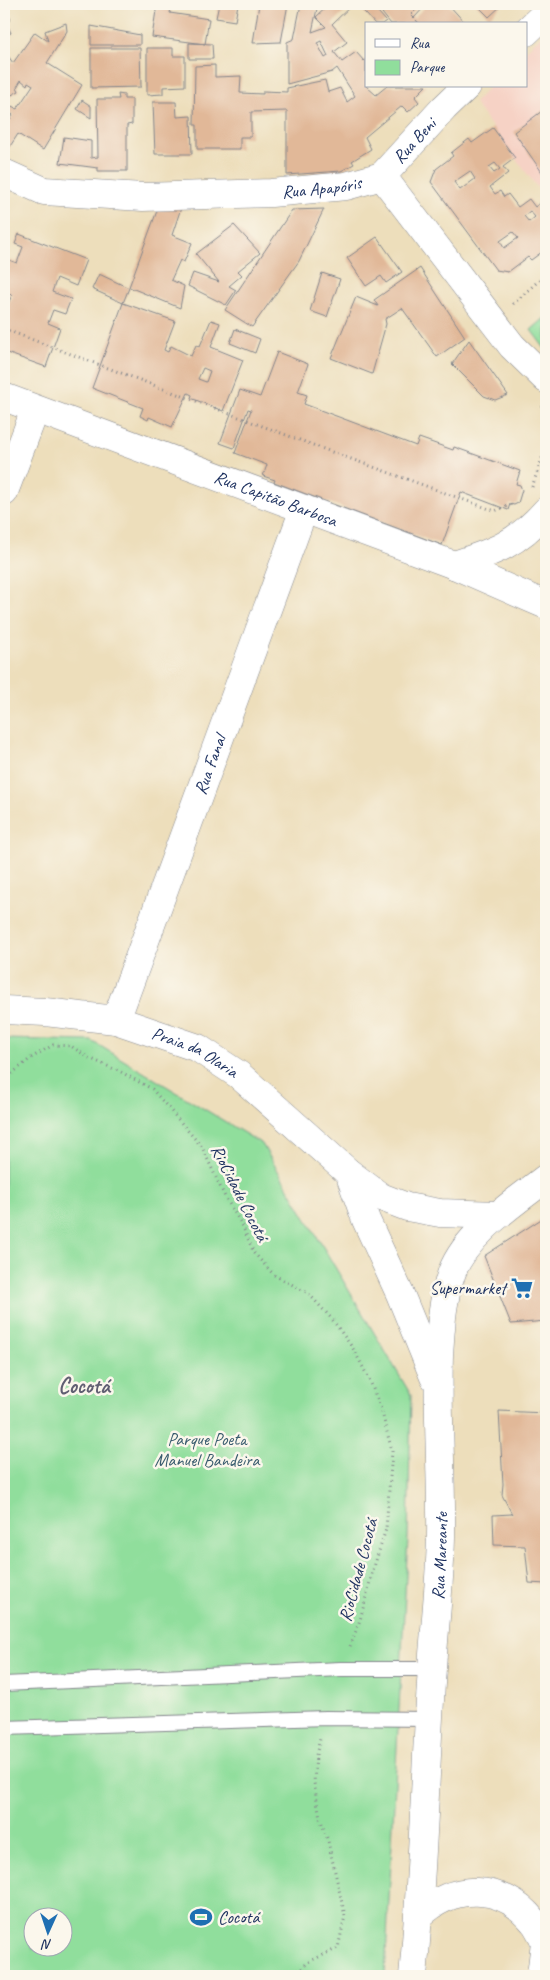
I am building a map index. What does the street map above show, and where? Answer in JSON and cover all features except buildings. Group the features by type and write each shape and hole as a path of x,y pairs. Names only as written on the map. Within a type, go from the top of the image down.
{"street":[{"path":"528,30 546,14"},
{"name":"Rua Beni","path":"382,176 444,108 465,88"},
{"name":"Rua Apapóris","path":"4,173 44,191 143,197 272,193 346,186 382,176 512,346 546,379"},
{"name":"Rua Capitão Barbosa","path":"4,397 454,564 546,605"},
{"path":"4,492 35,410"},
{"name":"Rua Fanal","path":"116,1020 304,509"},
{"path":"454,564 486,554 510,543 530,529 546,512"},
{"name":"Praia da Olaria","path":"4,1010 45,1012 116,1020 198,1048 240,1075 349,1173 381,1197 407,1207 440,1214 498,1215"},
{"name":"Praia da Olaria","path":"349,1173 366,1220 400,1294 438,1386"},
{"name":"Rua Mareante","path":"413,1976 419,1916 432,1669 440,1573 441,1516 438,1386 441,1313 450,1277 462,1251 498,1215 546,1178"},
{"path":"419,1916 435,1902 456,1893 478,1891 500,1895 519,1906 545,1937 541,1976"}],"lane":[{"path":"4,1684 341,1669 432,1669"},
{"path":"4,1728 326,1718 430,1719"}],"path":[{"path":"4,329 329,452 494,511 521,500"},
{"path":"532,488 546,447"},
{"name":"RioCidade Cocotá","path":"4,1080 31,1058 53,1045 71,1046 89,1058 121,1072 152,1089 202,1147 225,1197 242,1225 254,1253 274,1275 308,1293 332,1319 354,1350 381,1409 392,1451 386,1529 360,1620 341,1669"},
{"path":"295,1976 308,1962 338,1948 345,1916 328,1841 320,1818 314,1783 316,1755 326,1718"}],"shaded area":[{"path":"546,32 546,199 474,103 488,88 528,88 528,48"}],"green space":[{"path":"546,317 546,350 531,330"},
{"name":"Parque Poeta Manuel Bandeira","path":"4,1039 92,1041 262,1144 411,1395 408,1537 385,1976 4,1976"}],"place":[{"name":"Supermarket","path":"522,1288"},
{"name":"Cocotá","path":"201,1917"}],"district":[{"name":"Cocotá","path":"84,1385"}]}
